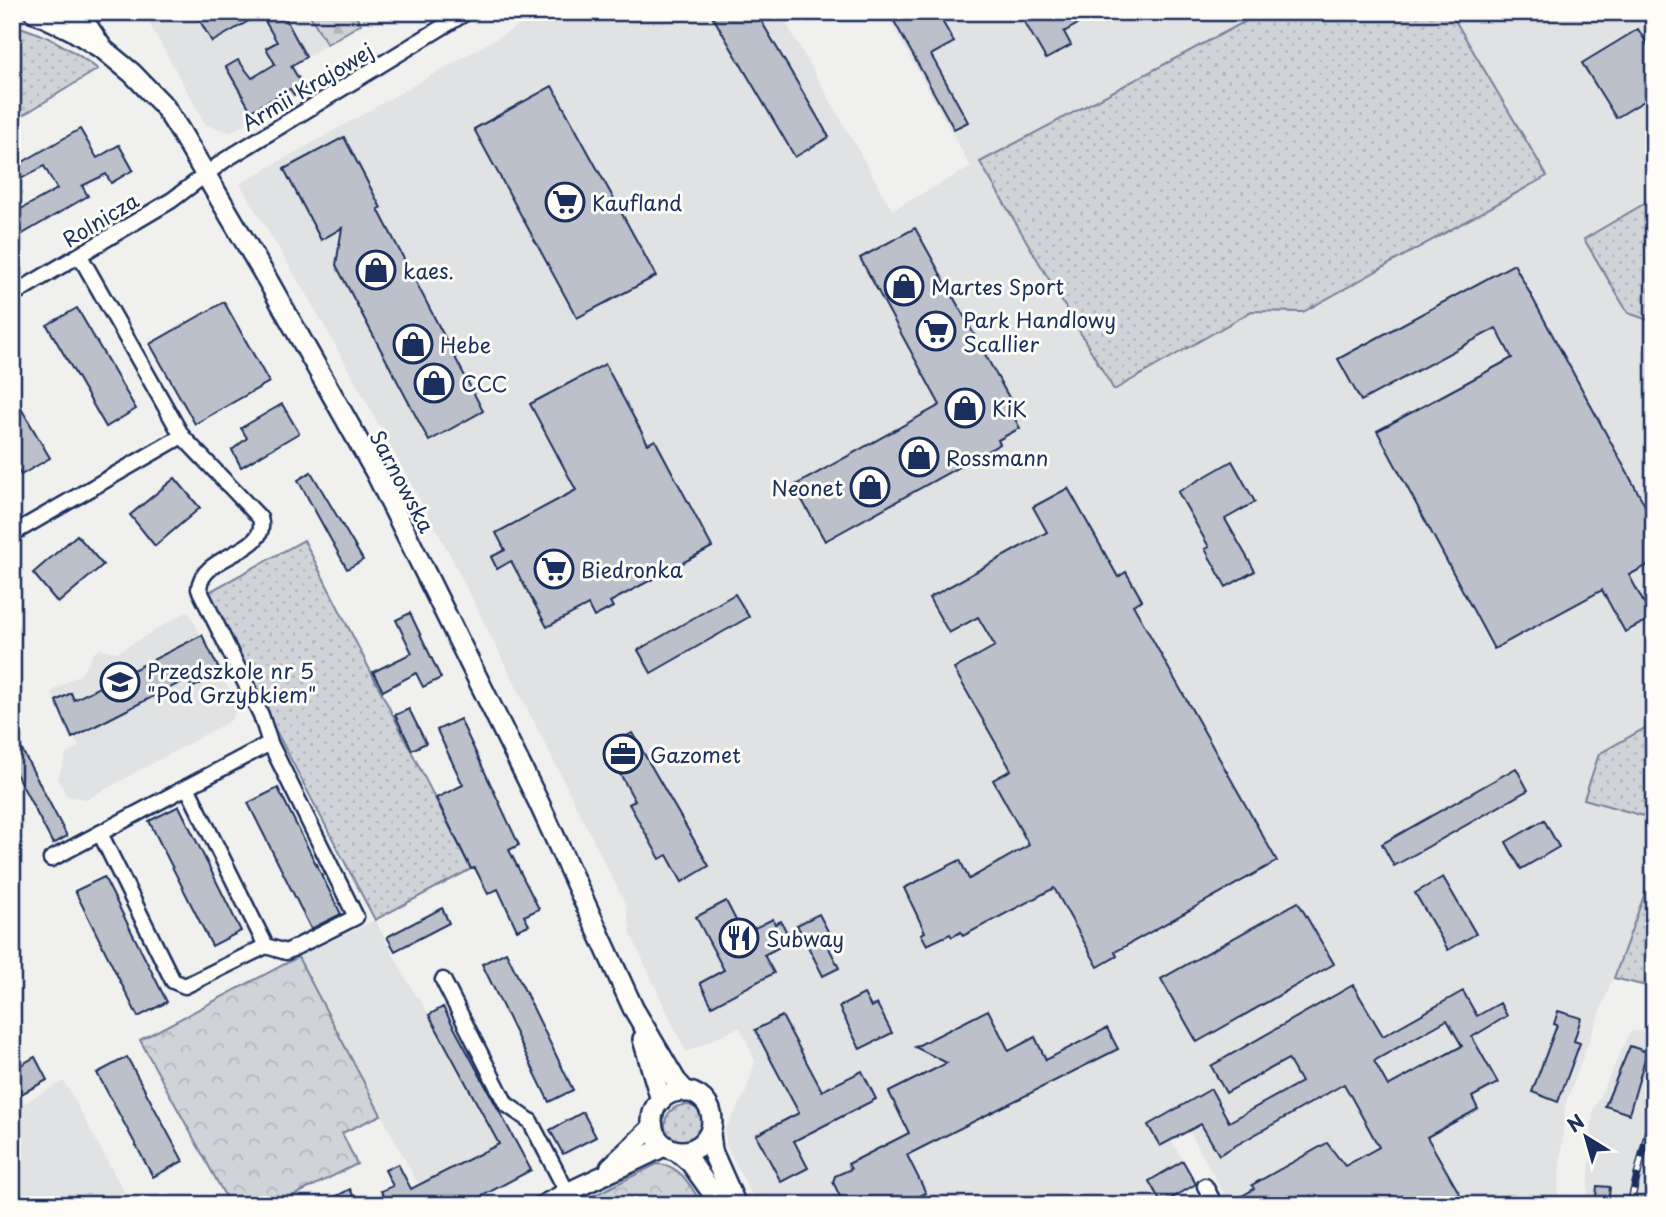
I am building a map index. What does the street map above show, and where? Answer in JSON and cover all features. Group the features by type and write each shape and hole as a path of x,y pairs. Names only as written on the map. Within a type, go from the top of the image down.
{"main road":[{"path":"34,12 104,50"},
{"name":"Sarnowska","path":"104,50 132,73 164,106 374,471 539,803 633,1008 686,1092"},
{"name":"Sarnowska","path":"633,1008 661,1100"},
{"path":"721,1205 691,1163 656,1135 653,1117 661,1100 677,1092 686,1092 701,1098 707,1105 712,1118 712,1152 736,1205"},
{"path":"671,1148 695,1148 710,1133"}],"street":[{"name":"Sarnowska","path":"74,12 86,23 104,50"},
{"name":"Armii Krajowej","path":"206,175 242,149 467,12"},
{"name":"Rolnicza","path":"12,295 172,200 206,175"},
{"path":"80,256 182,436 254,509 262,523 262,531 255,540 203,573 199,589 261,715 270,743 356,917 286,952 266,946 186,986 173,981 100,833"},
{"path":"12,534 182,436"},
{"path":"51,859 270,743"},
{"path":"187,788 266,946"},
{"path":"443,981 506,1104 530,1121 567,1192"},
{"path":"604,1173 653,1126"},
{"path":"543,1205 604,1173 671,1148"},
{"path":"1205,1186 1215,1205"}],"shaded area":[{"path":"143,12 308,12 327,44 294,65 307,88 231,132 206,125"},
{"path":"543,12 780,12 892,210 971,167 885,12 1262,12 981,162 1114,390 1252,311 1303,312 1546,176 1450,12 1654,12 1654,198 1584,239 1628,313 1654,322 1654,723 1599,754 1584,799 1654,819 1654,868 1565,1105 1557,1205 1230,1205 1189,1131 1172,1142 1197,1184 1160,1205 757,1205 726,1145 725,1130 746,1092 755,1061 740,1027 686,1052 631,935 626,905 446,547 319,316 240,184"},
{"path":"188,611 238,707 230,721 87,799 67,796 58,779 66,754 79,747 51,692 81,674 94,653 100,649 118,652"},
{"path":"375,920 416,997 418,996 429,1015 443,1007 531,1170 517,1178 516,1176 429,1205 298,957"},
{"path":"1654,1030 1654,1172 1645,1205 1587,1205 1593,1111 1630,1032"},
{"path":"64,1081 131,1205 12,1205 12,1110"}],"green space":[{"path":"308,12 353,12 361,24 327,44"},
{"path":"1263,12 1450,12 1547,176 1303,312 1252,311 1114,390 980,162"},
{"path":"12,25 57,42 98,69 12,122"},
{"path":"1654,198 1654,322 1628,313 1584,239"},
{"path":"304,540 471,869 375,920 275,729 209,592"},
{"path":"1654,723 1654,819 1584,799 1599,754"},
{"path":"1654,868 1654,988 1614,978"},
{"path":"298,957 381,1115 342,1133 357,1164 275,1205 230,1205 140,1040"},
{"path":"685,1105 693,1106 699,1111 704,1117 704,1133 699,1139 693,1144 685,1145 677,1144 671,1139 666,1133 665,1125 666,1117 671,1111 677,1106"},
{"path":"657,1164 679,1172 703,1205 575,1205"}],"building":[{"path":"195,12 282,12 306,57 291,66 305,89 294,95 290,89 251,111 226,67 238,60 252,78 275,64 266,48 277,42 261,14 212,42"},
{"path":"710,12 756,12 829,137 795,157"},
{"path":"889,12 937,12 954,42 931,55 968,122 954,129"},
{"path":"1040,12 1099,12 1064,32 1071,45 1046,59 1024,21"},
{"path":"1638,29 1654,55 1654,95 1616,118 1582,63"},
{"name":"Kaufland","path":"552,86 656,276 577,318 474,129"},
{"path":"80,129 97,158 119,145 133,170 111,183 106,174 82,186 88,196 12,240 12,214 57,189 44,166 21,179 14,167"},
{"path":"344,137 381,208 378,209 483,411 429,441 336,265 342,228 321,240 284,169"},
{"name":"Park Handlowy Scallier","path":"915,228 1012,403 1007,405 1020,428 998,440 1000,444 825,541 794,486 940,405 860,258"},
{"path":"1514,264 1654,522 1654,562 1629,575 1652,618 1625,632 1602,590 1494,649 1377,431 1512,358 1496,328 1361,401 1338,359"},
{"path":"224,302 269,382 195,424 150,344"},
{"path":"77,308 136,409 106,427 47,325"},
{"path":"605,364 648,444 655,440 712,547 610,602 613,607 594,617 588,605 547,627 511,561 497,569 491,557 505,550 496,533 576,490 530,404"},
{"path":"12,393 50,458 21,475 12,460"},
{"path":"282,404 299,433 241,467 232,450 247,438 241,428"},
{"path":"1232,461 1255,502 1225,519 1255,571 1226,587 1205,549 1209,547 1178,492"},
{"path":"311,472 363,560 347,569 298,480"},
{"path":"175,478 200,508 155,546 130,515"},
{"path":"1068,488 1118,577 1126,572 1142,600 1133,605 1277,861 1115,952 1117,956 1098,967 1054,888 963,936 961,932 952,937 950,934 927,945 921,934 925,932 904,888 960,860 969,879 1029,845 993,780 1011,770 954,669 995,646 978,617 949,633 929,598 1047,532 1033,507"},
{"path":"77,535 103,565 58,603 33,573"},
{"path":"735,594 749,617 651,673 638,650"},
{"path":"410,613 441,678 423,687 416,673 383,691 373,672 412,653 396,620"},
{"path":"202,635 221,673 192,688 187,679 72,738 56,701 71,693 74,700"},
{"path":"409,709 426,743 412,750 395,715"},
{"path":"460,719 519,845 509,850 539,909 524,916 529,925 517,930 498,889 488,894 475,868 471,869 436,798 463,785 437,730"},
{"path":"12,731 67,836 53,844 12,766"},
{"path":"632,733 709,866 682,882 667,855 660,859 629,804 635,801 606,748"},
{"path":"1516,768 1528,790 1394,866 1382,844"},
{"path":"278,788 341,914 311,929 248,803"},
{"path":"179,806 241,931 212,946 149,821"},
{"path":"1544,820 1559,847 1521,869 1506,842"},
{"path":"104,877 167,1002 138,1017 75,891"},
{"path":"1443,877 1476,934 1448,950 1415,893"},
{"path":"726,901 743,934 773,919 775,924 781,921 791,941 764,955 774,973 712,1006 700,983 724,970 696,917"},
{"path":"1298,902 1334,964 1197,1042 1161,979"},
{"path":"442,908 449,923 395,951 387,937"},
{"path":"819,914 830,935 824,938 839,968 823,976 797,925"},
{"path":"506,952 573,1090 549,1102 482,964"},
{"path":"1353,985 1383,1036 1463,991 1477,1016 1500,1003 1507,1016 1472,1037 1498,1083 1472,1097 1478,1109 1427,1137 1466,1205 1226,1205 1254,1189 1252,1185 1327,1143 1345,1166 1379,1147 1344,1084 1219,1155 1201,1124 1160,1146 1148,1125 1211,1089 1229,1122 1301,1082 1288,1059 1226,1093 1211,1066","holes":["1447,1020 1462,1046 1388,1086 1374,1061"]},
{"path":"864,994 871,1007 877,1004 892,1033 860,1049 839,1007"},
{"path":"443,1007 531,1170 465,1205 388,1205 381,1191 393,1186 385,1170 398,1164 411,1189 499,1144 429,1015"},
{"path":"988,1010 1009,1051 1035,1037 1046,1060 1107,1028 1118,1049 907,1155 926,1193 903,1205 844,1205 833,1182 835,1176 851,1169 848,1164 909,1133 889,1092 947,1063 915,1047"},
{"path":"1558,1011 1581,1018 1574,1041 1580,1043 1558,1102 1532,1092 1557,1025 1554,1024"},
{"path":"782,1016 822,1091 862,1071 876,1099 794,1141 808,1168 781,1182 756,1135 799,1113 755,1030"},
{"path":"1630,1046 1647,1052 1629,1114 1605,1106"},
{"path":"35,1057 47,1080 12,1099 12,1070"},
{"path":"127,1057 183,1161 153,1177 97,1073"},
{"path":"583,1112 596,1137 563,1154 550,1130"},
{"path":"1183,1161 1196,1184 1162,1204 1149,1181"},
{"path":"1597,1186 1610,1187 1608,1205 1595,1205"},
{"path":"350,1189 358,1205 320,1205"}],"railway":[{"path":"1630,1205 1654,1107"}],"place":[{"name":"Kaufland","path":"565,202"},
{"name":"kaes.","path":"376,270"},
{"name":"Martes Sport","path":"904,286"},
{"name":"Park Handlowy Scallier","path":"936,331"},
{"name":"Hebe","path":"413,344"},
{"name":"CCC","path":"434,383"},
{"name":"KiK","path":"965,408"},
{"name":"Rossmann","path":"919,457"},
{"name":"Neonet","path":"870,487"},
{"name":"Biedronka","path":"554,569"},
{"name":"Przedszkole nr 5 \"Pod Grzybkiem\"","path":"120,682"},
{"name":"Gazomet","path":"623,754"},
{"name":"Subway","path":"739,938"}]}
